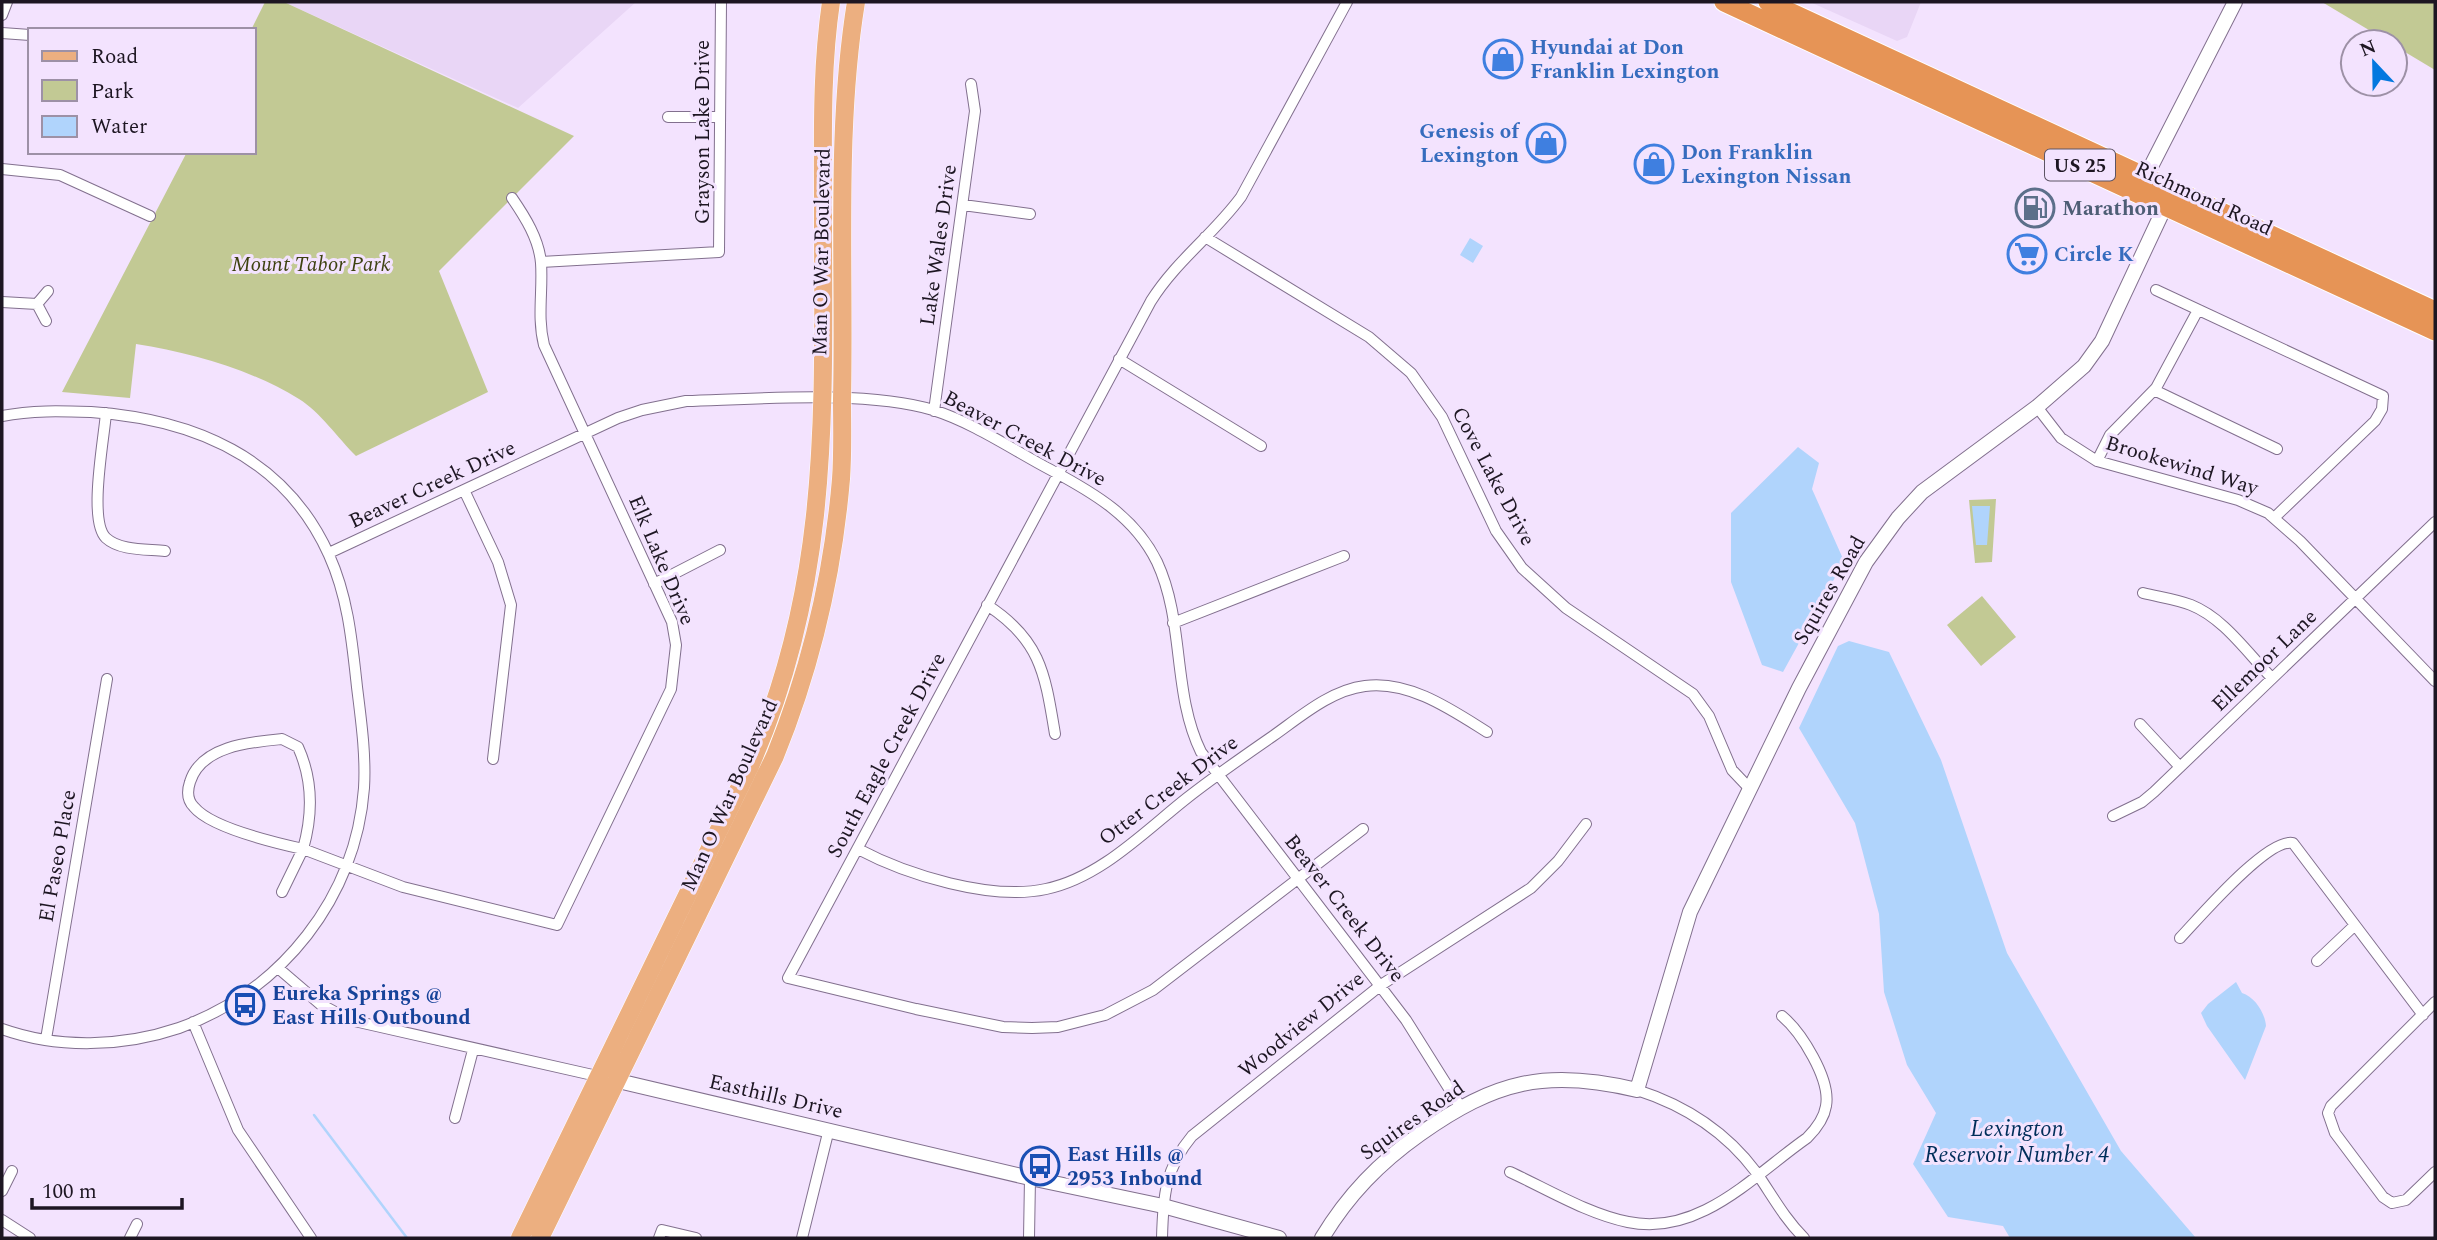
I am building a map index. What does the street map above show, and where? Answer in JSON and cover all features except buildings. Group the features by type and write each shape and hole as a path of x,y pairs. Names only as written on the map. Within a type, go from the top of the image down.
{"highway":[{"name":"Richmond Road","path":"1724,2 2142,184"},
{"name":"Richmond Road","path":"1768,2 2169,197 2435,331"},
{"name":"Richmond Road","path":"2169,197 2435,312"}],"main road":[{"name":"Man O War Boulevard","path":"520,1238 760,743 779,691 799,622 814,538 822,445 823,99 831,2"},
{"name":"Man O War Boulevard","path":"540,1238 740,833 775,756 800,691 817,630 833,548 841,476 845,119 856,2"}],"street":[{"path":"2,15 7,2"},
{"name":"Grayson Lake Drive","path":"541,262 719,252 721,2"},
{"name":"South Eagle Creek Drive","path":"1347,2 1241,197 1163,282 1057,473 788,978 1003,1027 1058,1027 1083,1022 1129,1005 1192,962 1363,829"},
{"path":"2142,184 2235,2"},
{"path":"2,33 28,35"},
{"name":"Lake Wales Drive","path":"934,411 975,111 971,84"},
{"path":"668,117 720,117"},
{"path":"2,169 60,175 150,216"},
{"name":"Squires Road","path":"1637,1090 1690,912 1835,618 1866,562 1891,527 1922,492 2037,407 2094,355 2169,197"},
{"name":"Elk Lake Drive","path":"347,866 444,900 557,925 670,689 676,659 674,633 544,345 539,317 541,262 531,230 512,198"},
{"path":"963,205 1030,214"},
{"name":"Cove Lake Drive","path":"1205,237 1369,337 1411,373 1442,417 1496,531 1522,568 1566,608 1693,694 1709,716 1736,777 1750,789"},
{"path":"37,304 48,290"},
{"path":"2156,290 2383,396 2382,409 2375,421 2274,518"},
{"path":"2,302 37,304"},
{"path":"37,304 46,321"},
{"path":"2097,461 2110,435 2154,390 2198,310"},
{"path":"1119,359 1261,446"},
{"path":"2154,390 2277,449"},
{"name":"Beaver Creek Drive","path":"329,553 618,418 663,404 822,399 899,404 934,411 1057,473 1117,511 1144,540 1163,579 1191,726 1201,752 1381,985 1460,1106"},
{"name":"Brookewind Way","path":"2037,407 2061,438 2097,461 2238,500 2274,518 2435,681"},
{"path":"2,416 37,411 106,413 158,420 184,427 212,438 247,458 292,499 329,553 349,622 364,754 362,805 347,866 321,916 278,968 240,998 193,1023 154,1035 119,1041 46,1039 2,1029"},
{"path":"106,413 97,508 99,526 103,535 114,544 165,551"},
{"path":"464,490 498,562 511,606 493,760"},
{"name":"Ellemoor Lane","path":"2113,816 2142,802 2435,522"},
{"path":"654,584 720,550"},
{"path":"1173,623 1345,556"},
{"path":"2143,593 2185,603 2204,611 2230,633 2272,678"},
{"path":"988,605 1017,626 1038,656 1046,680 1055,734"},
{"name":"El Paseo Place","path":"46,1039 107,679"},
{"name":"Otter Creek Drive","path":"858,849 901,869 974,887 1000,891 1047,889 1094,869 1217,774 1323,701 1365,685 1394,687 1442,704 1487,732"},
{"path":"2140,724 2180,767"},
{"path":"282,892 303,849 312,808 301,753 294,743 282,739 231,747 216,753 195,772 188,791 196,810 258,839 303,849 347,866"},
{"name":"Woodview Drive","path":"1163,1238 1164,1185 1172,1164 1192,1136 1381,985 1531,888 1558,861 1586,824"},
{"path":"2180,938 2262,855 2288,841 2293,843 2423,1015"},
{"path":"2317,961 2354,926"},
{"name":"Easthills Drive","path":"278,968 320,1004 350,1020 829,1129 1030,1178 1163,1206 1279,1238"},
{"path":"2435,1002 2331,1106 2328,1117 2351,1154 2383,1197 2392,1203 2406,1200 2435,1172"},
{"path":"1510,1172 1607,1215 1647,1224 1667,1224 1695,1215 1757,1174 1816,1128 1827,1102 1825,1085 1802,1036 1782,1016"},
{"path":"193,1023 238,1130 312,1238"},
{"path":"455,1118 473,1050"},
{"name":"Squires Road","path":"1322,1238 1337,1213 1367,1177 1460,1106 1506,1088 1552,1080 1593,1080 1637,1090 1672,1103 1709,1125 1731,1144 1757,1174 1787,1221 1804,1238"},
{"path":"802,1238 829,1129"},
{"path":"2,1191 12,1171"},
{"path":"1029,1238 1030,1178"},
{"path":"2,1220 30,1238"},
{"path":"130,1238 137,1224"},
{"path":"659,1238 662,1230 696,1238"}],"shaded area":[{"path":"284,2 636,2 518,108"},
{"path":"1810,2 1921,2 1907,37 1897,41"}],"green space":[{"name":"Mount Tabor Park","path":"265,2 284,2 574,136 439,271 488,392 356,456 322,418 299,399 241,371 178,352 136,344 130,398 62,392 186,154 256,154 256,28 252,28"},
{"path":"2322,2 2435,2 2435,70 2409,54 2409,28 2366,28"},
{"path":"1996,499 1992,562 1975,563 1969,500"},
{"path":"1982,596 2016,637 1981,666 1947,625"}],"water":[{"path":"1470,238 1483,246 1473,263 1460,255"},
{"path":"1798,447 1819,463 1812,489 1844,561 1783,672 1762,665 1731,582 1731,513"},
{"path":"1972,506 1990,506 1987,545 1976,545"},
{"name":"Lexington Reservoir Number 4","path":"1849,641 1889,652 1941,760 2007,953 2121,1151 2196,1238 2010,1238 2003,1226 1948,1217 1913,1164 1936,1113 1907,1065 1884,992 1879,914 1855,823 1799,728 1838,646"},
{"path":"2236,982 2242,993 2258,1006 2266,1026 2245,1080 2207,1026 2201,1013"}],"waterway":[{"path":"314,1115 407,1238"}],"place":[{"name":"Hyundai at Don Franklin Lexington","path":"1503,59"},
{"name":"Genesis of Lexington","path":"1546,143"},
{"name":"Don Franklin Lexington Nissan","path":"1654,164"},
{"name":"Marathon","path":"2035,208"},
{"name":"Circle K","path":"2027,254"},
{"name":"Eureka Springs @ East Hills Outbound","path":"245,1005"},
{"name":"East Hills @ 2953 Inbound","path":"1040,1166"}]}
